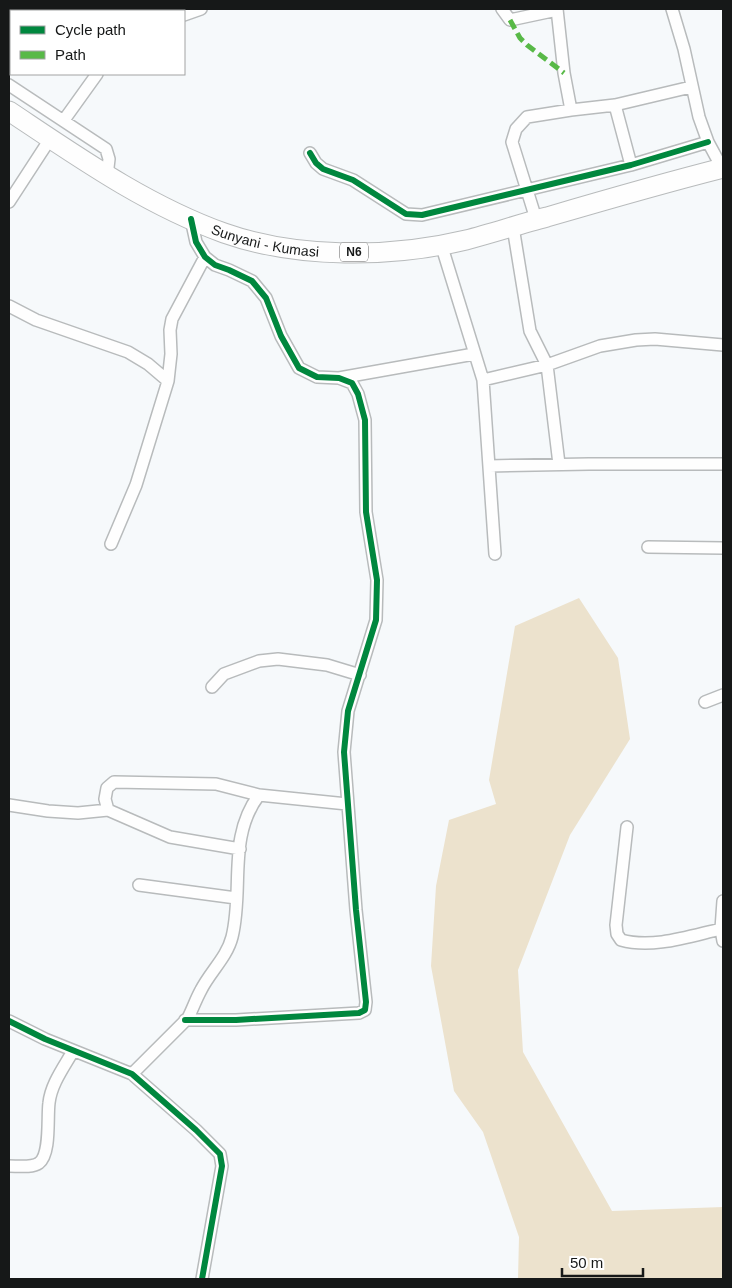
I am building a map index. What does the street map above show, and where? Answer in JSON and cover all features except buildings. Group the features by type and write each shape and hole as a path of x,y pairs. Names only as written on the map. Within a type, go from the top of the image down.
{"main road":[{"name":"Sunyani - Kumasi","path":"9,111 107,176 158,204 192,219 226,233 280,247 344,253 406,250 465,240 722,168"}],"street":[{"path":"185,15 201,9"},
{"path":"502,9 510,20 557,9 564,73 571,110"},
{"path":"672,9 684,49 699,117 708,142 722,168"},
{"path":"64,120 96,75"},
{"path":"9,85 106,149 109,159 107,176"},
{"path":"536,219 512,142 516,129 527,117 571,110 616,106 692,87"},
{"path":"616,106 631,165"},
{"path":"9,202 50,139"},
{"path":"310,153 316,163 323,169 353,180 406,214 422,215 631,165 708,142"},
{"path":"192,219 196,242 205,257 215,265 252,281 266,298 281,336 299,368 317,378 339,378 474,354"},
{"path":"513,227 530,331 547,365 559,464"},
{"path":"441,244 483,380 495,554"},
{"path":"111,544 136,485 168,381 172,318 205,257"},
{"path":"9,306 36,320 128,352 148,364 168,381"},
{"path":"483,380 547,365 600,346 636,340 655,339 723,345"},
{"path":"186,1020 236,1020 359,1013 365,1010 366,1002 347,804 344,752 348,711 376,620 377,580 366,512 365,420 358,394 352,383 339,378"},
{"path":"489,466 723,464"},
{"path":"648,547 723,548"},
{"path":"212,687 224,674 259,661 278,659 327,665 360,675"},
{"path":"705,702 723,695"},
{"path":"108,810 107,788 114,782 216,784 259,795 347,804"},
{"path":"132,1074 186,1020 200,990 225,952 234,924 242,824 250,807 259,795"},
{"path":"9,805 78,813 108,810 170,837 240,849"},
{"path":"627,826 616,924 616,934 621,940 642,943 673,940 721,929"},
{"path":"139,885 236,898"},
{"path":"723,901 721,929 723,941"},
{"path":"9,1021 45,1039 132,1074 196,1130 220,1154 222,1166 202,1279"},
{"path":"9,1166 28,1166 39,1162 46,1153 49,1101 52,1088 73,1051"}],"shaded area":[{"path":"579,598 618,658 630,739 570,835 518,970 523,1052 612,1211 723,1207 723,1279 518,1279 519,1237 483,1132 454,1091 431,966 436,886 449,820 496,804 489,780 515,626"}],"marked path":[{"path":"510,20 520,38 527,45 564,73"}],"cycle path":[{"path":"310,153 316,163 323,169 353,180 406,214 422,215 631,165 708,142"},
{"path":"185,1020 236,1020 359,1013 365,1010 366,1002 356,910 344,752 348,711 376,620 377,580 366,512 365,420 358,394 352,383 339,378 317,377 299,368 281,336 266,298 252,281 215,265 205,257 196,242 191,219"},
{"path":"9,1021 45,1039 132,1074 196,1130 220,1154 222,1166 202,1279"}]}
